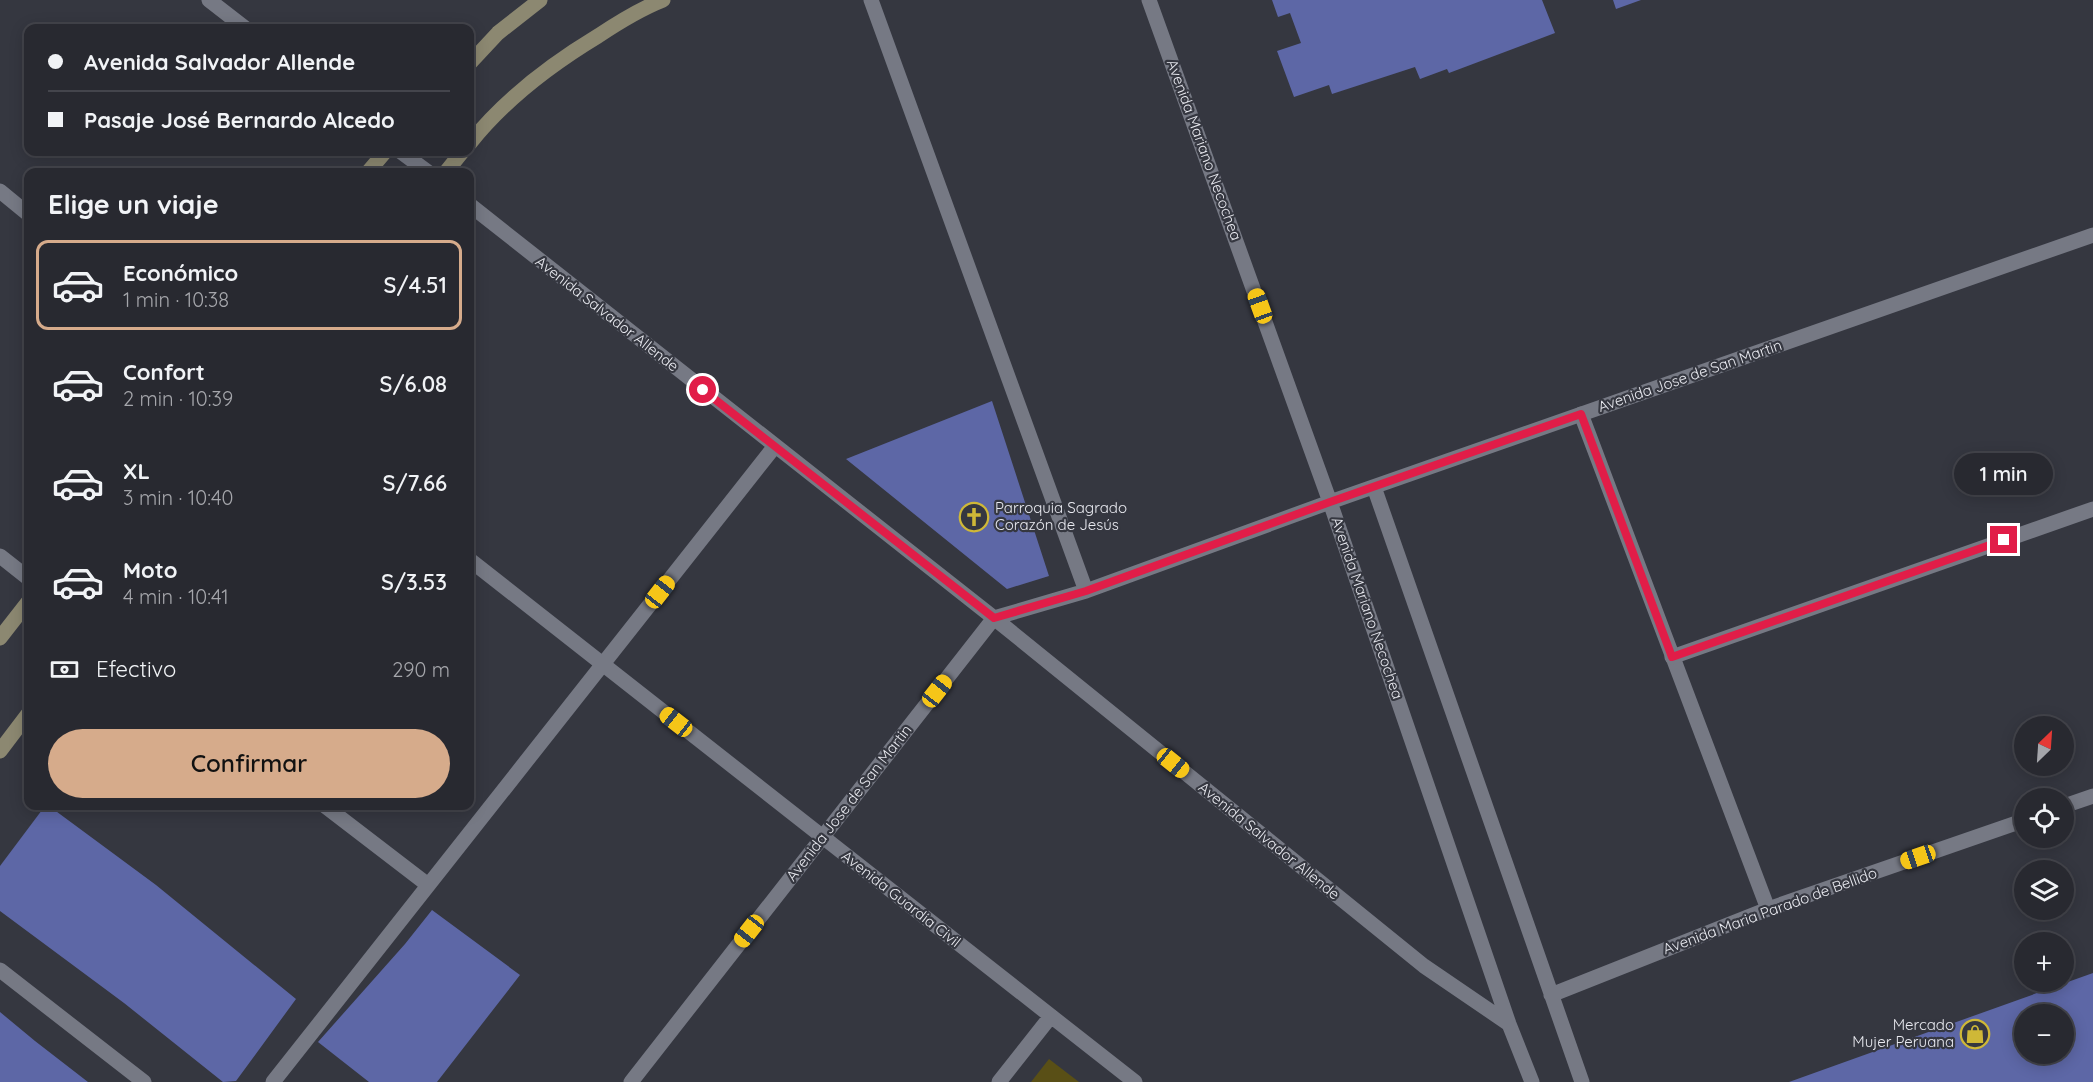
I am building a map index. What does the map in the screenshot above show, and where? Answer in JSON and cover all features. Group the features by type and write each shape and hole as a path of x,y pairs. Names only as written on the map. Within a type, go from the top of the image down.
{"street":[{"path":"209,0 240,24"},
{"path":"474,59 498,33 540,0"},
{"path":"474,138 487,120 555,62 640,9 663,0"},
{"path":"871,0 1086,591"},
{"name":"Avenida Mariano Necochea","path":"1149,0 1330,502 1509,1024 1532,1082"},
{"path":"371,168 382,156"},
{"path":"406,156 423,168"},
{"path":"449,168 459,156"},
{"path":"0,191 24,210"},
{"name":"Avenida Salvador Allende","path":"474,208 994,618 1424,966 1509,1024"},
{"name":"Avenida Jose de San Martin","path":"631,1082 994,618 1086,591 1330,502 2093,235"},
{"path":"1581,414 1768,909"},
{"path":"273,1082 775,446"},
{"path":"1374,487 1582,1082"},
{"path":"1672,657 2093,509"},
{"path":"0,556 24,575"},
{"name":"Avenida Guardia Civil","path":"474,563 1135,1082"},
{"path":"0,638 24,607"},
{"path":"0,751 24,719"},
{"path":"2074,803 2093,796"},
{"path":"329,810 428,885"},
{"name":"Avenida Maria Parado de Bellido","path":"1551,995 1768,909 2014,824"},
{"path":"0,970 144,1082"},
{"path":"999,1082 1051,1016"}],"shaded area":[{"path":"1049,1059 1079,1082 1031,1082"}],"building":[{"path":"1272,0 1542,0 1555,33 1449,73 1447,69 1420,79 1415,67 1332,94 1329,85 1294,97 1277,51 1301,43 1290,13 1278,17"},
{"path":"1613,0 1641,0 1616,9"},
{"name":"Parroquia Sagrado Corazón de Jesús","path":"992,401 1049,576 1007,589 846,459"},
{"path":"42,810 54,810 156,885 296,999 236,1081 223,1082 124,1003 0,911 0,866"},
{"path":"432,910 520,975 437,1082 369,1082 318,1042"},
{"name":"Mercado Mujer Peruana","path":"2093,973 2093,1082 1789,1082 2040,992 2074,992 2074,980"},
{"path":"0,1012 35,1041 88,1082 0,1082"}],"place":[{"name":"Parroquia Sagrado Corazón de Jesús","path":"974,517"},
{"name":"Mercado Mujer Peruana","path":"1975,1034"}],"route":[{"path":"703,390 994,618 1086,591 1581,414 1672,657 2004,540"}]}
